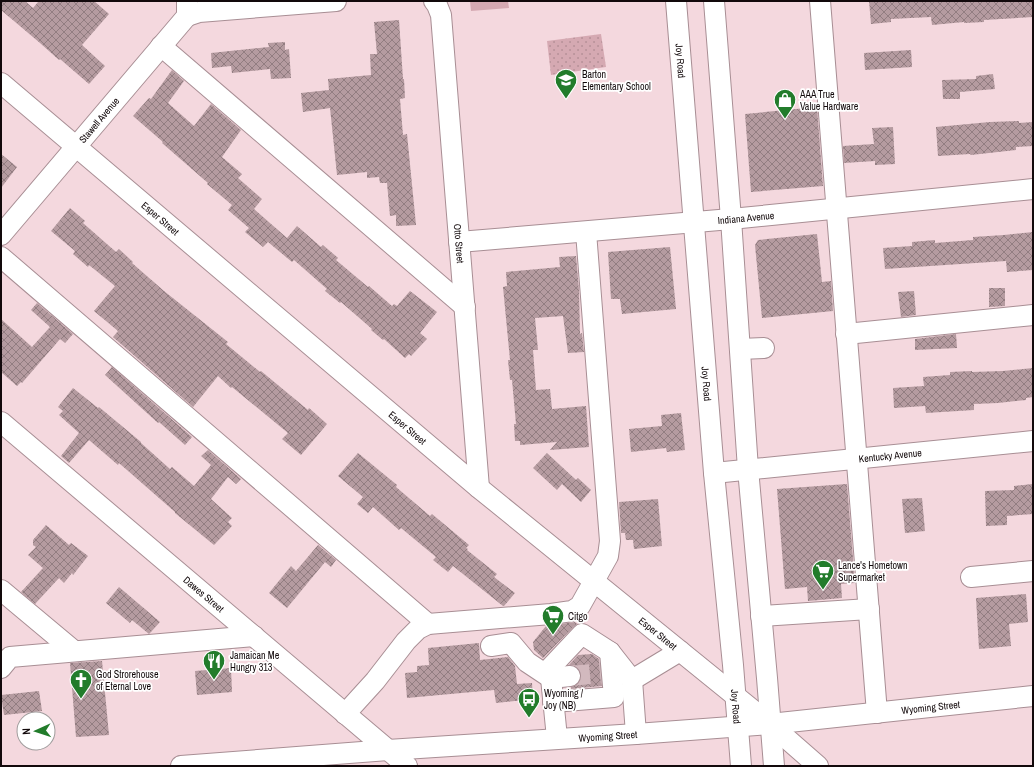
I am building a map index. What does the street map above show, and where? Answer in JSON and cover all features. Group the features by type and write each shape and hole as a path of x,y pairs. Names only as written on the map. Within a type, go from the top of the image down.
{"street":[{"path":"187,8 199,12 336,1"},
{"name":"Otto Street","path":"434,1 441,15 479,488"},
{"name":"Joy Road","path":"676,1 714,473 736,696 741,766"},
{"path":"714,1 748,469 774,766"},
{"path":"820,1 845,341 878,713"},
{"name":"Stawell Avenue","path":"1,235 161,46 187,8"},
{"path":"161,46 465,307"},
{"name":"Esper Street","path":"1,83 479,488 736,696 818,766"},
{"name":"Indiana Avenue","path":"459,242 731,219 1033,189"},
{"path":"345,714 375,681 406,641 418,629 428,624 572,611 580,606 608,556 610,541 586,232"},
{"path":"1,257 428,624"},
{"path":"845,341 1033,315"},
{"path":"740,350 764,348"},
{"name":"Dawes Street","path":"1,422 407,766"},
{"name":"Kentucky Avenue","path":"714,473 1033,441"},
{"path":"971,577 1033,571"},
{"path":"1,590 74,652"},
{"path":"730,634 761,624 869,609"},
{"path":"560,677 550,668 582,634 610,652 632,680 636,734"},
{"path":"1,668 10,657 254,636"},
{"path":"491,646 511,643 527,662 560,677"},
{"path":"553,702 614,697 607,673 610,652"},
{"path":"632,680 680,652"},
{"path":"557,738 553,702 560,677"},
{"name":"Wyoming Street","path":"181,766 388,750 770,724 1033,696"}],"shaded area":[{"path":"470,1 508,1 509,8 471,11"},
{"path":"601,34 606,67 551,75 547,41"}],"building":[{"path":"1,1 25,1 33,8 39,1 94,1 109,14 82,45 105,66 89,84 1,10"},
{"path":"869,1 1033,1 1033,17 932,25 931,17 891,19 891,22 871,24"},
{"path":"399,20 405,98 400,99 403,135 407,134 416,225 396,226 396,215 390,216 387,183 380,183 379,177 367,178 367,172 337,175 330,108 303,112 301,93 329,90 328,79 371,75 370,54 377,54 374,22"},
{"path":"285,42 285,50 289,49 291,78 271,79 270,69 232,73 231,66 212,68 211,53 269,47 268,43"},
{"path":"911,50 912,67 865,70 864,53"},
{"path":"172,70 184,81 168,103 194,126 211,104 241,130 222,157 242,174 238,178 262,199 254,209 287,238 297,226 321,247 323,245 338,258 336,260 392,306 394,304 397,306 410,291 437,312 420,333 427,339 411,356 409,354 405,358 384,339 383,340 341,302 340,303 325,291 327,289 294,260 292,262 268,242 263,247 245,232 249,228 228,210 232,205 133,116 149,98 151,99"},
{"path":"993,74 995,89 960,92 960,99 943,99 942,80 976,79 976,76"},
{"path":"817,107 823,186 751,192 745,114"},
{"path":"1019,121 1019,123 1033,122 1033,146 1016,147 1016,150 971,155 938,156 936,127"},
{"path":"893,127 895,164 875,165 875,161 844,163 843,146 874,144 872,128"},
{"path":"1,154 17,167 1,188"},
{"path":"70,208 85,221 83,223 116,252 119,249 133,262 132,263 164,291 228,342 226,344 308,410 309,408 327,424 301,455 282,439 288,433 218,376 193,407 113,337 118,331 94,311 115,286 89,265 88,267 73,254 75,251 51,231"},
{"path":"1033,232 1033,270 1007,272 1006,261 885,269 883,248 912,246 912,242 935,240 935,243 973,240 973,237"},
{"path":"817,234 822,282 831,281 833,311 762,318 755,245 758,240"},
{"path":"670,247 676,309 622,314 620,299 611,299 608,252"},
{"path":"576,256 579,290 580,334 582,333 584,352 568,353 563,316 535,318 538,350 533,350 536,390 550,389 552,409 586,406 589,447 550,450 557,442 520,445 520,441 515,441 514,424 516,424 512,380 510,380 508,360 510,360 503,287 507,286 506,272 560,267 559,257"},
{"path":"989,288 1005,288 1005,306 989,307"},
{"path":"914,291 916,315 901,317 898,292"},
{"path":"37,303 73,334 65,343 60,339 22,383 21,382 17,386 1,372 1,319 32,347 50,327 31,310"},
{"path":"956,334 957,348 915,350 915,339"},
{"path":"112,367 192,437 185,445 159,422 158,423 105,375"},
{"path":"1033,368 1033,397 1026,398 1026,400 974,404 974,410 926,413 925,406 894,408 893,388 924,386 923,377 950,375 950,372 1003,371"},
{"path":"73,388 98,408 99,407 141,442 170,469 172,467 194,486 211,465 201,456 208,450 241,479 236,484 228,477 211,499 232,518 228,522 232,526 214,545 175,513 119,463 118,465 89,440 69,463 61,456 79,433 59,415 63,411 58,407"},
{"path":"681,413 685,450 667,452 666,448 631,452 629,429 662,426 661,415"},
{"path":"358,453 397,485 396,487 430,516 432,514 469,545 466,548 468,549 467,550 497,574 494,577 515,593 504,606 453,566 448,572 433,560 436,557 401,528 399,530 373,507 368,513 357,504 363,497 338,476"},
{"path":"547,453 576,480 578,478 591,490 581,502 562,484 557,490 533,468"},
{"path":"847,484 855,583 841,584 842,598 808,601 807,587 785,589 777,489"},
{"path":"1033,484 1033,514 1007,516 1007,525 986,526 985,491 1014,490 1014,486"},
{"path":"922,498 925,531 905,533 902,499"},
{"path":"658,499 662,546 634,549 633,540 626,540 625,533 621,533 619,502"},
{"path":"46,525 69,545 71,543 88,556 73,575 72,573 64,583 59,578 35,604 21,592 43,568 28,555 36,547 33,545 33,540"},
{"path":"318,545 336,560 331,567 325,562 287,608 269,593 291,566 296,571"},
{"path":"119,587 160,622 149,634 132,620 130,623 106,603"},
{"path":"1026,594 1028,622 1009,624 1011,646 979,649 976,598"},
{"path":"575,622 577,624 543,658 534,650 533,642 546,626"},
{"path":"479,643 480,660 508,657 515,666 517,684 532,683 533,699 496,703 494,690 407,698 405,673 417,672 417,666 429,665 428,648"},
{"path":"592,654 599,659 602,686 571,689 571,687 580,681 581,675 579,669 574,665 569,665 578,655"},
{"path":"102,661 109,735 76,737 70,663"},
{"path":"231,668 232,692 197,695 195,671"},
{"path":"39,691 42,711 16,711 16,714 4,715 1,695"}],"tunnel":[{"path":"570,676 602,673"}],"place":[{"name":"Barton Elementary School","path":"566,100"},
{"name":"AAA True Value Hardware","path":"785,120"},
{"name":"Lance's Hometown Supermarket","path":"823,590"},
{"name":"Citgo","path":"553,636"},
{"name":"Jamaican Me Hungry 313","path":"214,680"},
{"name":"God Strorehouse of Eternal Love","path":"81,700"},
{"name":"Wyoming / Joy (NB)","path":"529,718"}]}
